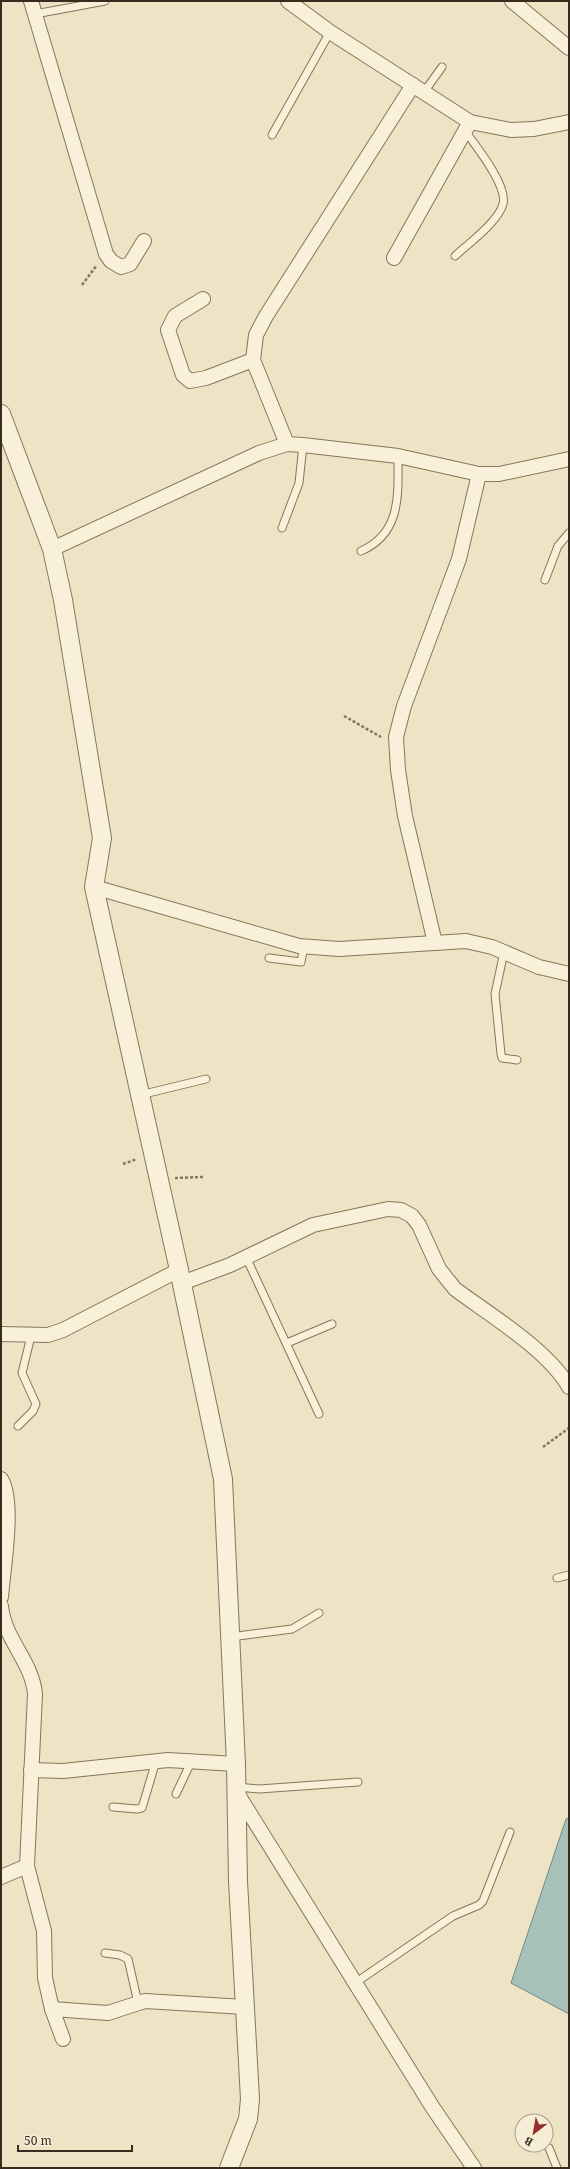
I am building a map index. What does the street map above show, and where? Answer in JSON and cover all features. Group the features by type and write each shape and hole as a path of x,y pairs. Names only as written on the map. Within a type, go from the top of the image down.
{"street":[{"path":"288,1 330,32 418,88 468,126 511,130 534,129 569,122"},
{"path":"512,1 569,48"},
{"path":"33,7 106,254 111,261 121,267 130,264 144,241"},
{"path":"287,444 253,360 256,335 266,316 418,88"},
{"path":"394,258 468,126"},
{"path":"203,299 174,316 168,330 183,375 190,381 206,378 253,360"},
{"path":"1,414 52,549 63,600 102,838 94,887 159,1178 223,1479 237,1790 238,1881 250,2099 248,2119 229,2168"},
{"path":"52,549 259,453 287,444 398,456 479,474 499,474 567,457"},
{"path":"435,943 405,816 396,737 404,706 459,559 479,474"},
{"path":"94,887 304,946 339,949 466,941 479,942 539,967 569,974"},
{"path":"1,1334 31,1336 48,1335 63,1330 180,1277 217,1271 313,1225 388,1209 401,1210 412,1216 419,1225 446,1280 455,1289 541,1354 556,1369 569,1386"},
{"path":"1,1479 5,1486 9,1504 1,1598"},
{"path":"1,1606 2,1616 8,1631 27,1665 33,1680 34,1694 27,1866 42,1918 45,1978 52,2009 63,2039"},
{"path":"30,1770 63,1771 156,1761 192,1760 236,1764"},
{"path":"237,1790 433,2108 474,2168"},
{"path":"1,1877 27,1866"},
{"path":"52,2009 108,2013 138,2003 154,2001 245,2007"}],"lane":[{"path":"33,7 105,1"},
{"path":"272,135 330,32"},
{"path":"418,88 442,67"},
{"path":"455,256 495,217 503,204 504,194 468,126"},
{"path":"282,528 300,483 303,445"},
{"path":"361,551 374,545 394,519 398,493 398,456"},
{"path":"545,580 558,546 569,532"},
{"path":"268,958 301,962 304,946"},
{"path":"504,952 496,994 501,1054 502,1058 505,1060 517,1060"},
{"path":"140,1095 206,1079"},
{"path":"246,1257 319,1414"},
{"path":"287,1343 332,1324"},
{"path":"18,1426 33,1411 36,1404 22,1373 31,1336"},
{"path":"557,1578 569,1575"},
{"path":"230,1637 292,1628 319,1613"},
{"path":"176,1794 192,1760"},
{"path":"113,1807 142,1808 156,1761"},
{"path":"237,1790 358,1782"},
{"path":"355,1983 453,1916 479,1905 483,1901 510,1832"},
{"path":"105,1953 120,1955 128,1959 138,2003"},
{"path":"551,2153 558,2168"}],"path":[{"path":"82,285 106,254"},
{"path":"344,716 396,746"},
{"path":"159,1178 203,1177"},
{"path":"543,1447 569,1428"}],"water":[{"path":"569,1817 569,2014 511,1983 566,1819"}]}
